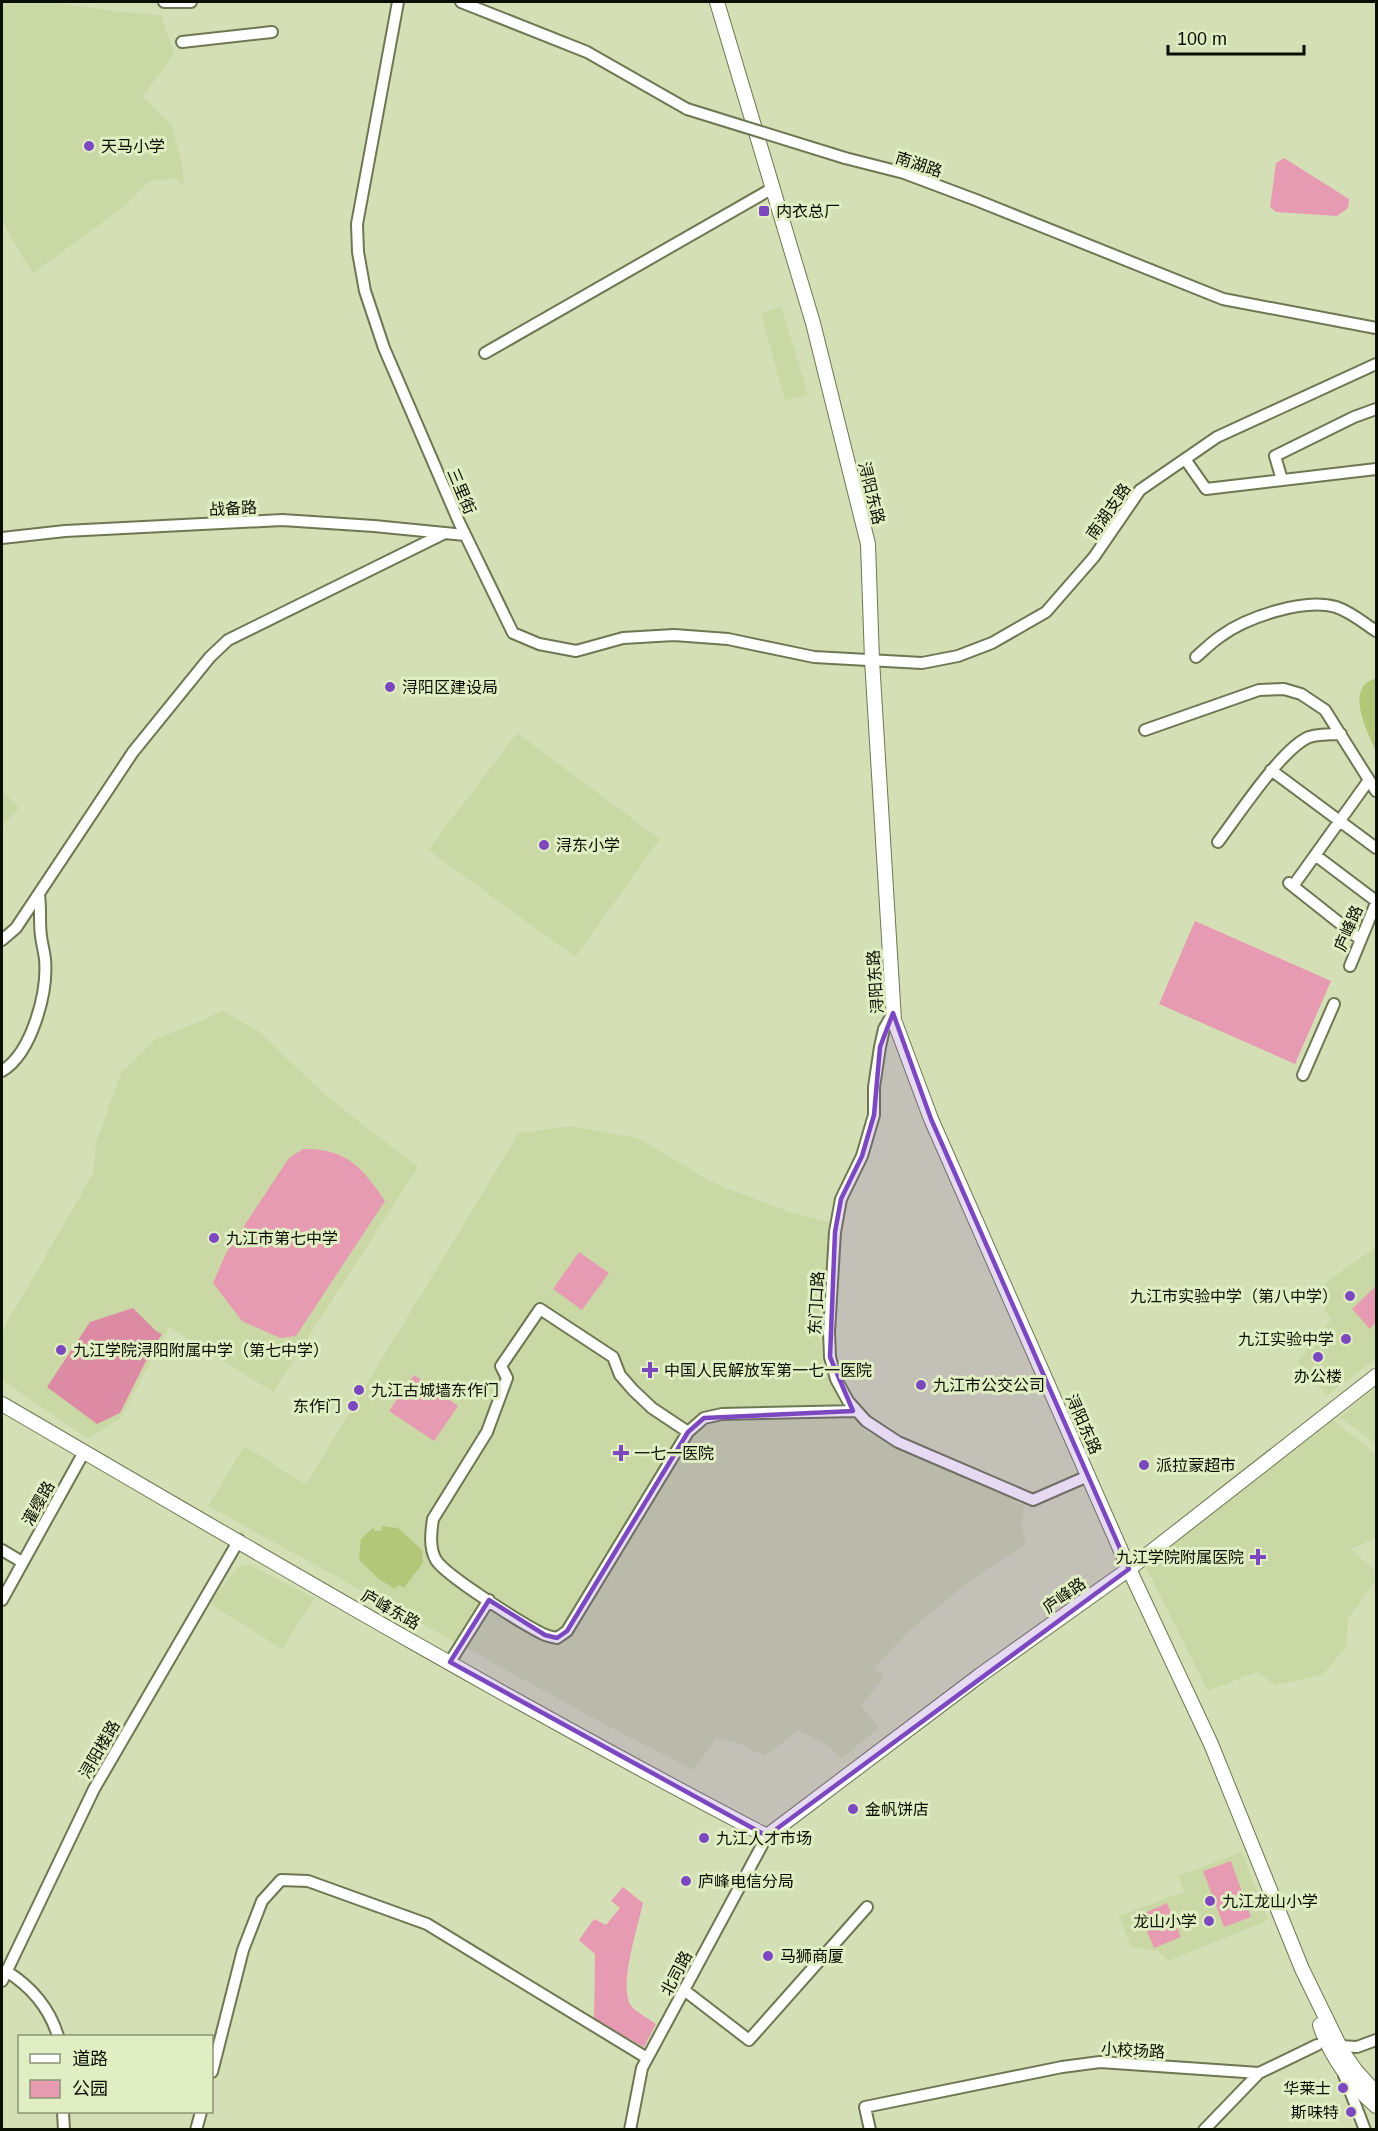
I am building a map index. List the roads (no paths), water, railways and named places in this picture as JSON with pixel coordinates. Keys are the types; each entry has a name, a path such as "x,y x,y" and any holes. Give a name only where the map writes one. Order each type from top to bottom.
{"main road":[{"name":"浔阳东路","path":"717,2 813,323 868,544 872,660 894,1020 931,1119 1129,1569 1210,1744 1302,1968"},
{"name":"庐峰路","path":"767,1836 980,1676 1129,1569 1377,1376"},
{"name":"庐峰东路","path":"2,1404 450,1662 675,1788 767,1836"},
{"path":"1302,1968 1339,2046 1377,2093"},
{"path":"1302,1968 1321,2029 1342,2069 1377,2106"}],"street":[{"path":"164,2 191,2"},
{"name":"三里街","path":"398,2 357,224 358,252 365,291 384,348 465,535 513,633 539,644 576,651 623,638 674,635 728,639 814,657 872,660"},
{"name":"南湖路","path":"461,2 587,52 687,109 845,158 904,173 1222,299 1377,328"},
{"path":"182,42 272,32"},
{"path":"485,353 773,188"},
{"name":"南湖支路","path":"872,660 922,663 958,656 992,643 1047,612 1094,557 1140,490 1217,437 1377,364"},
{"path":"1282,480 1275,456 1354,417 1377,409"},
{"path":"1185,459 1206,489 1377,469"},
{"name":"战备路","path":"2,538 65,531 282,520 465,535"},
{"path":"2,940 16,928 39,895 133,752 210,657 228,640 445,533"},
{"path":"1196,657 1222,635 1254,618 1296,607 1316,605 1335,607 1377,631"},
{"path":"1145,730 1259,690 1271,688 1301,694 1325,710 1377,792"},
{"path":"1218,842 1271,770 1299,743 1308,738 1341,734"},
{"path":"1271,770 1377,848"},
{"path":"1361,940 1291,885 1369,780"},
{"path":"1315,855 1377,902"},
{"path":"2,1071 24,1046 34,1026 42,998 45,960 39,895"},
{"name":"庐峰路","path":"1350,966 1377,902"},
{"path":"1303,1075 1334,1004"},
{"name":"东门口路","path":"893,1012 884,1029 880,1047 874,1087 874,1114 862,1156 841,1199 835,1232 829,1332 830,1357 836,1379 848,1401 866,1421 898,1443 1033,1500 1088,1476"},
{"path":"688,1432 652,1408 639,1396 620,1375 613,1358 540,1309 501,1366 507,1378 487,1432 433,1519 432,1551 436,1561 445,1571 489,1600 545,1635 556,1638 567,1631 688,1432 704,1418 722,1414 857,1411"},
{"name":"灌缨路","path":"2,1600 84,1452"},
{"name":"浔阳楼路","path":"4,1976 94,1789 238,1540"},
{"path":"2,1550 22,1562"},
{"path":"450,1662 489,1600"},
{"name":"北司路","path":"630,2130 642,2068 767,1836"},
{"path":"213,2068 243,1950 262,1901 281,1880 308,1881 427,1924 647,2058"},
{"path":"684,1990 749,2040 867,1908"},
{"path":"4,1976 24,1982 42,2001 50,2014 57,2035"},
{"path":"1339,2046 1357,2047 1377,2040"},
{"path":"1204,2130 1260,2073 1317,2045"},
{"name":"小校场路","path":"870,2130 865,2107 1062,2067 1100,2062 1260,2073"},
{"path":"1342,2069 1365,2130"},
{"path":"1361,2076 1377,2087"},
{"path":"63,2113 64,2130"},
{"path":"196,2130 201,2113"}],"place":[{"name":"天马小学","path":"89,146"},
{"name":"内衣总厂","path":"764,211"},
{"name":"浔阳区建设局","path":"390,687"},
{"name":"浔东小学","path":"544,845"},
{"name":"九江市第七中学","path":"214,1238"},
{"name":"九江市实验中学（第八中学）","path":"1350,1296"},
{"name":"九江实验中学","path":"1346,1339"},
{"name":"九江学院浔阳附属中学（第七中学）","path":"61,1350"},
{"name":"办公楼","path":"1318,1357"},
{"name":"中国人民解放军第一七一医院","path":"650,1370"},
{"name":"九江市公交公司","path":"921,1385"},
{"name":"九江古城墙东作门","path":"359,1390"},
{"name":"东作门","path":"353,1406"},
{"name":"一七一医院","path":"621,1453"},
{"name":"派拉蒙超市","path":"1144,1465"},
{"name":"九江学院附属医院","path":"1258,1557"},
{"name":"金帆饼店","path":"853,1809"},
{"name":"九江人才市场","path":"704,1838"},
{"name":"庐峰电信分局","path":"686,1881"},
{"name":"九江龙山小学","path":"1210,1901"},
{"name":"龙山小学","path":"1209,1921"},
{"name":"马狮商厦","path":"768,1956"},
{"name":"华莱士","path":"1343,2088"},
{"name":"斯味特","path":"1351,2112"}]}
